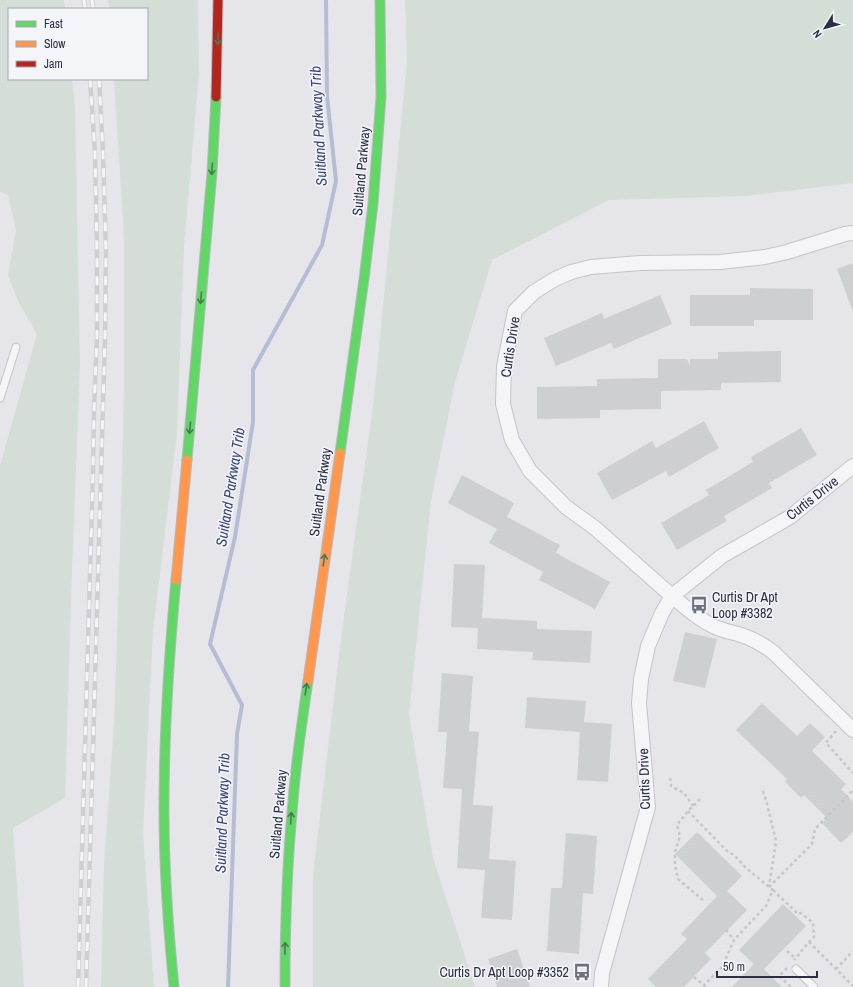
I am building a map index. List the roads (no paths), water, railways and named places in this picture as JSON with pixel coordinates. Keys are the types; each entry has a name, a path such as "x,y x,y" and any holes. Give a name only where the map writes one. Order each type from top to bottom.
{"highway":[{"path":"174,987 164,846 164,751 170,648 211,188 217,94 218,0"},
{"name":"Suitland Parkway","path":"285,987 285,917 292,807 300,736 364,279 376,169 381,97 380,0"}],"street":[{"name":"Curtis Drive","path":"853,233 765,257 720,262 640,263 591,267 571,272 555,279 534,292 515,311 504,366 503,404 510,433 530,471 566,507 595,528 694,614 717,628 744,636 766,647 784,662 853,730"},
{"name":"Curtis Drive","path":"601,987 602,973 648,807 639,703 641,679 648,646 662,613 672,596 722,556 790,517 853,466"}],"lane":[{"path":"0,398 16,347"},
{"path":"796,970 814,987"}],"waterway":[{"name":"Suitland Parkway Trib","path":"228,987 237,734 242,705 210,644 235,537 253,422 253,370 322,245 336,181 327,96 326,0"}],"railway":[{"path":"84,0 85,8"},
{"path":"92,0 93,8"},
{"path":"78,987 97,336 95,153 90,80"},
{"path":"86,987 105,337 106,251 99,80"}],"place":[{"name":"Curtis Dr Apt Loop #3382","path":"699,605"},
{"name":"Curtis Dr Apt Loop #3352","path":"582,972"}]}
